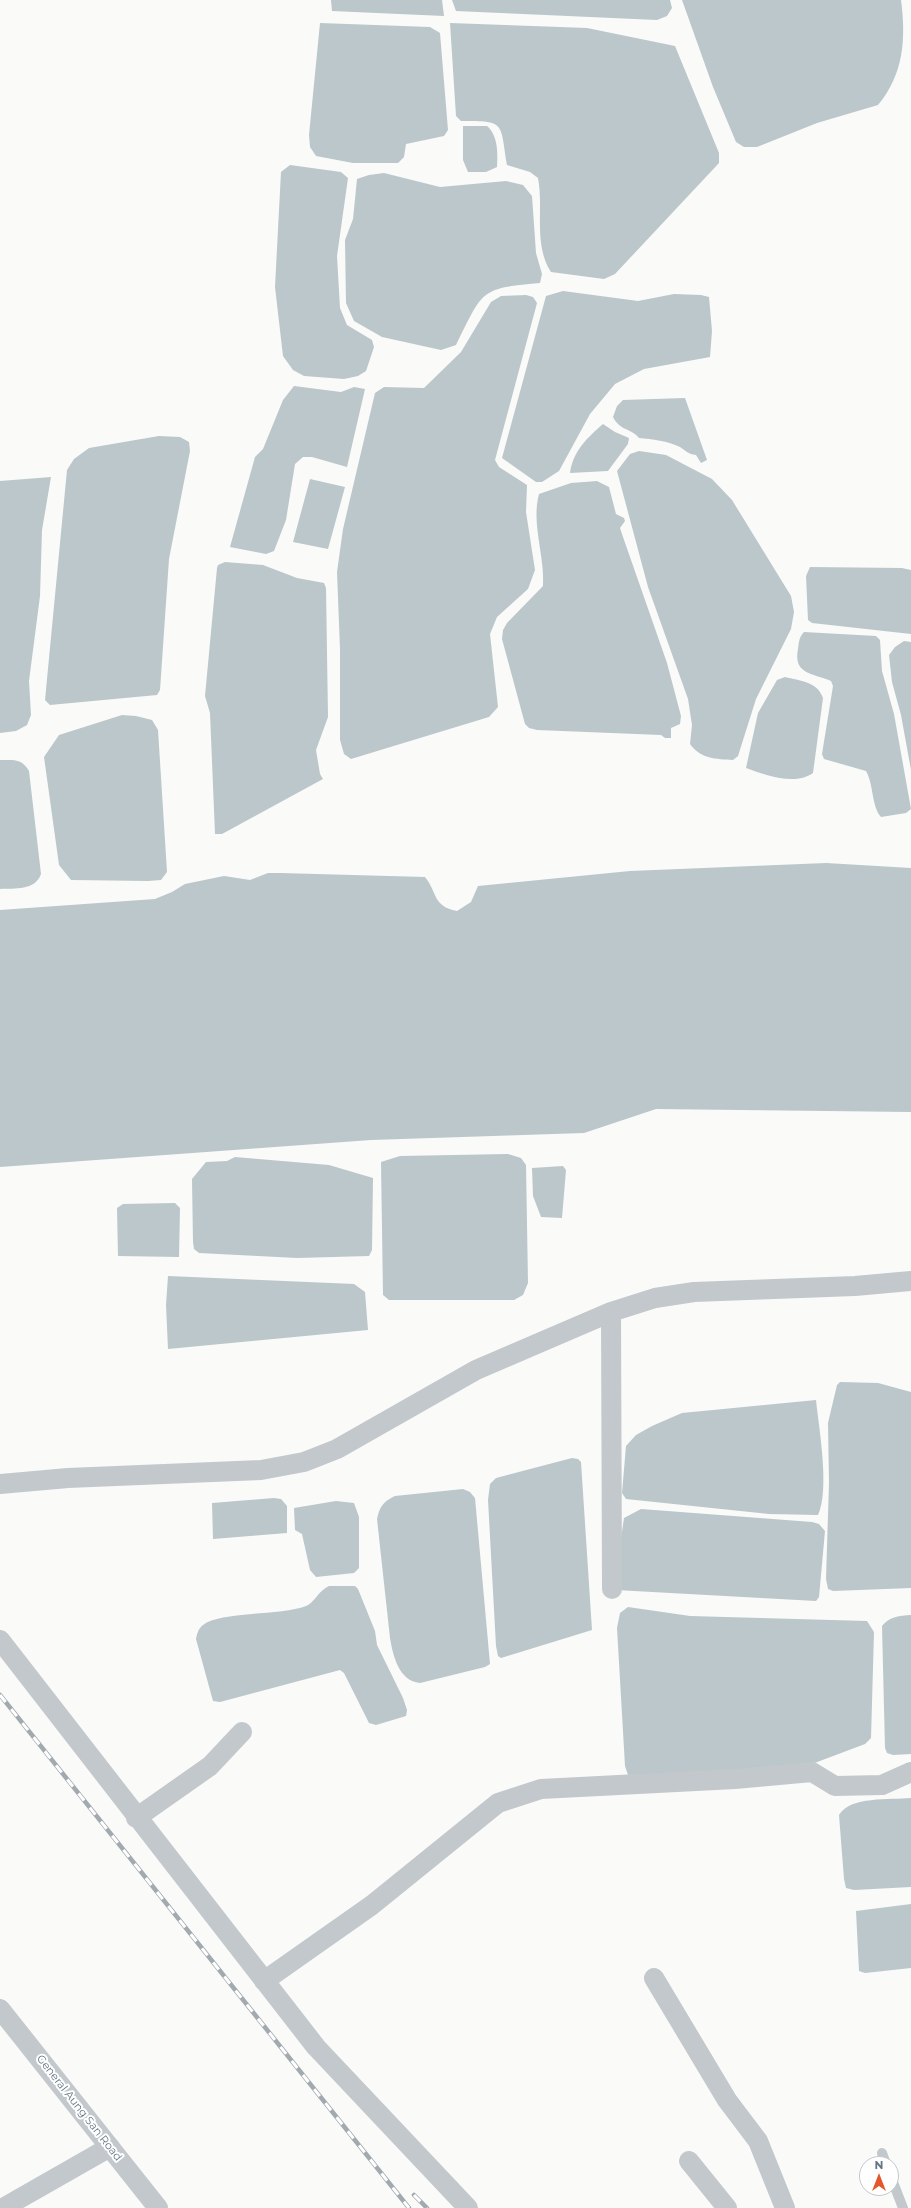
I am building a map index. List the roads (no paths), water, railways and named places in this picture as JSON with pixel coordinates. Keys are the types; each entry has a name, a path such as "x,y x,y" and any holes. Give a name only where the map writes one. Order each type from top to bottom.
{"street":[{"path":"0,1484 68,1478 261,1470 304,1462 337,1449 476,1370 611,1312 655,1298 694,1292 855,1286 911,1281"},
{"path":"611,1312 612,1589"},
{"path":"0,1640 136,1818 316,2047 468,2208"},
{"path":"136,1818 210,1766 242,1732"},
{"path":"264,1981 372,1904 498,1803 541,1788 727,1780 812,1772 834,1786 882,1785 911,1772"},
{"path":"654,1978 726,2100 758,2141 785,2208"},
{"name":"General Aung San Road","path":"0,2009 158,2208"},
{"path":"3,2208 110,2147"},
{"path":"689,2161 727,2208"}],"lane":[{"path":"898,2196 903,2208"}],"railway":[{"path":"0,1695 409,2208"},
{"path":"414,2195 427,2208"}]}
